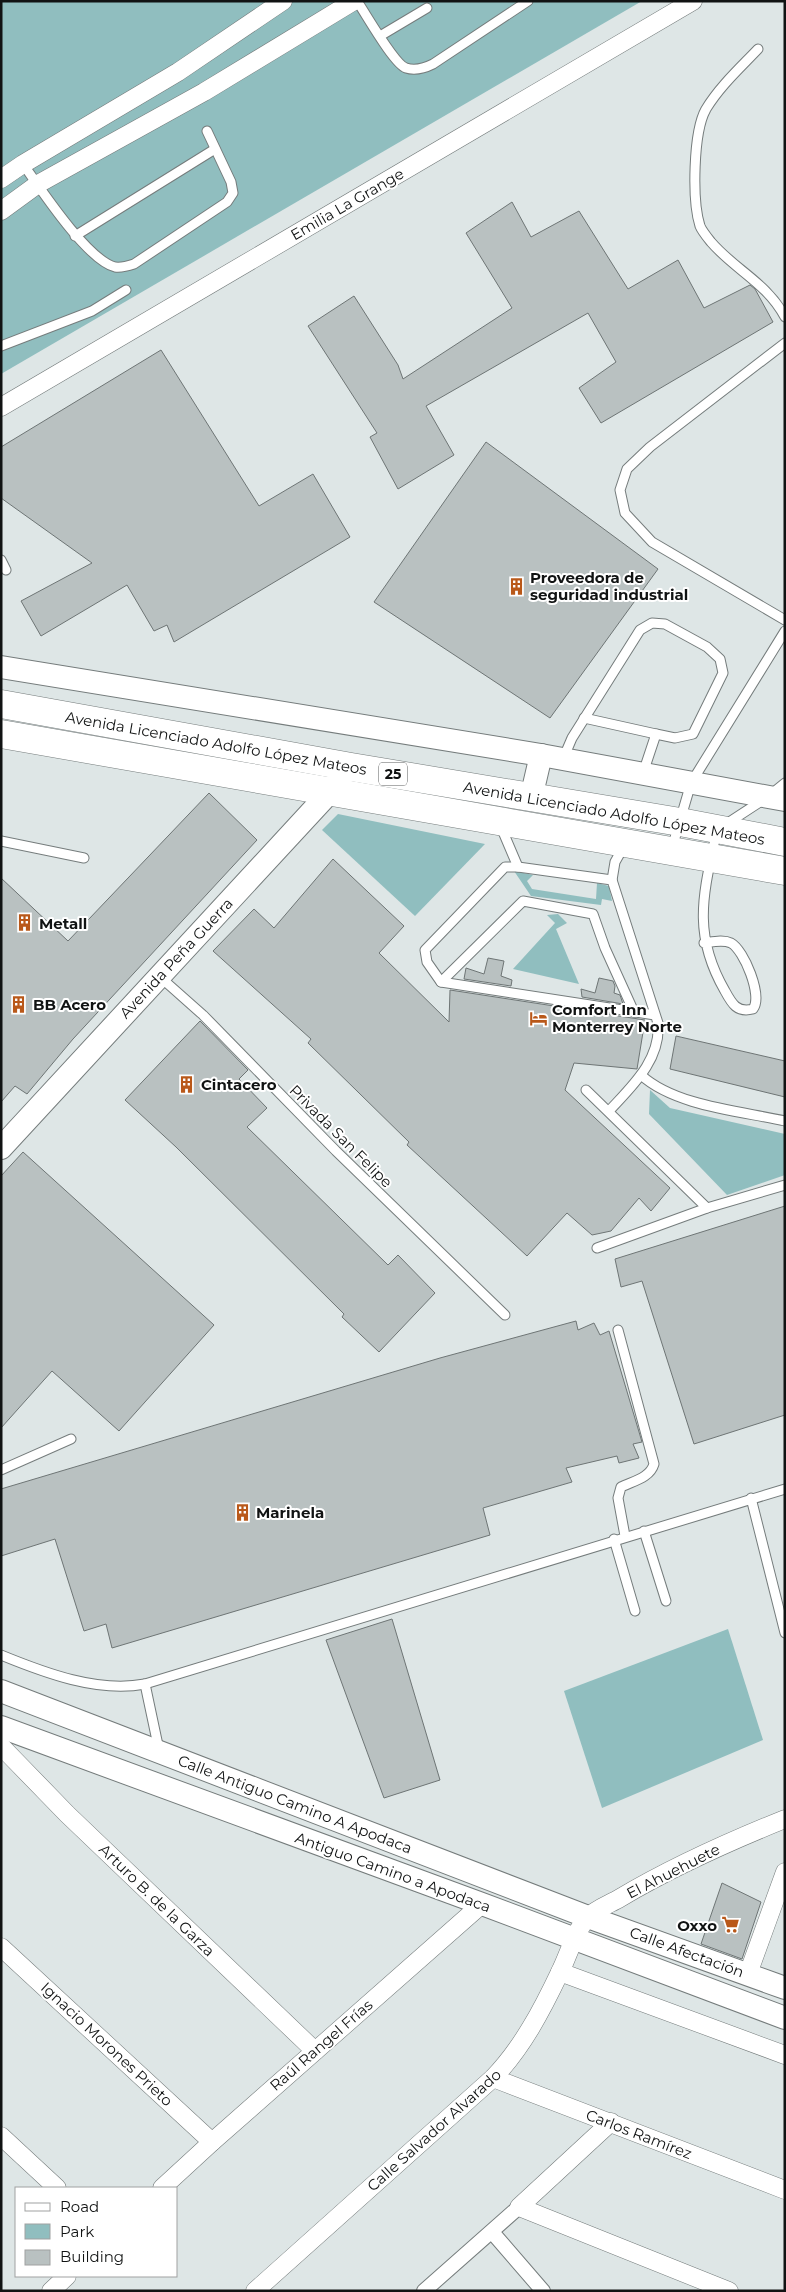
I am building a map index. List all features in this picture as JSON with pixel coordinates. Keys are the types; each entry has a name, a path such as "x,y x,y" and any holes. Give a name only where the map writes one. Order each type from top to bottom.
{"main road":[{"name":"Avenida Licenciado Adolfo López Mateos","path":"1,704 351,768 680,822 785,842"},
{"name":"Avenida Licenciado Adolfo López Mateos","path":"1,734 785,871"}],"street":[{"path":"1,179 178,72 283,1"},
{"path":"1,211 38,184 204,92 356,1"},
{"name":"Emilia La Grange","path":"1,407 693,1"},
{"path":"1,667 541,754 691,783 773,796"},
{"path":"531,798 541,754"},
{"name":"Avenida Peña Guerra","path":"1,1148 351,768"},
{"name":"Calle Antiguo Camino A Apodaca","path":"1,1691 588,1917"},
{"name":"Antiguo Camino a Apodaca","path":"1,1727 785,2018"},
{"name":"Arturo B. de la Garza","path":"1,1746 67,1814 315,2051"},
{"name":"El Ahuehuete","path":"574,1940 588,1917 652,1879 785,1819"},
{"path":"748,1974 785,1872"},
{"name":"Raúl Rangel Frías","path":"163,2187 482,1904"},
{"name":"Calle Afectación","path":"588,1917 785,1988"},
{"name":"Calle Salvador Alvarado","path":"260,2289 493,2078 518,2048 560,1972 574,1940"},
{"name":"Ignacio Morones Prieto","path":"1,1946 212,2142"},
{"path":"560,1972 785,2055"},
{"name":"Carlos Ramírez","path":"493,2078 785,2190"},
{"path":"424,2291 492,2232 611,2122"},
{"path":"1,2136 56,2187"},
{"path":"519,2207 700,2286 729,2291"},
{"path":"492,2232 543,2291"},
{"path":"51,2291 66,2277"}],"lane":[{"path":"356,1 400,64 406,68 427,67 528,1"},
{"path":"380,36 427,8"},
{"path":"758,48 718,91 705,112 699,131 695,165 696,204 700,227 710,240 777,301 785,317"},
{"path":"23,164 75,236 114,266 124,267 134,264 227,202 233,194 231,182 207,131"},
{"path":"75,236 215,149"},
{"path":"1,346 92,312 126,290"},
{"path":"785,343 650,447 627,469 620,490 625,513 652,542 785,620"},
{"path":"1,560 6,570"},
{"path":"563,759 584,718 640,630 652,623 665,624 707,647 720,659 723,673 693,734 674,738 584,718"},
{"path":"671,851 691,783 785,631"},
{"path":"643,774 656,734"},
{"path":"704,943 726,941 736,946 754,982 757,1002 753,1009 740,1010 735,1008 723,988 704,943 702,914 717,830 773,796"},
{"path":"498,820 518,867"},
{"path":"1,841 84,858"},
{"path":"609,1111 642,1075 651,1058 657,1038 658,1023 612,880 615,862 626,843"},
{"path":"612,880 510,866 500,870 481,894 425,950 426,962 441,982 655,1015"},
{"path":"441,982 523,901 593,914 605,948 634,1012"},
{"name":"Privada San Felipe","path":"159,976 203,1015 336,1151 505,1315"},
{"path":"642,1075 651,1084 668,1094 694,1102 785,1120"},
{"path":"586,1090 707,1208"},
{"path":"597,1248 707,1208 785,1185"},
{"path":"618,1330 654,1464 652,1471 646,1476 621,1487 618,1498 626,1536"},
{"path":"1,1470 71,1439"},
{"path":"1,1655 66,1677 98,1685 114,1687 145,1684 614,1539 785,1489"},
{"path":"751,1498 785,1633"},
{"path":"644,1531 666,1601"},
{"path":"614,1539 635,1611"},
{"path":"145,1684 159,1751"}],"green space":[{"path":"1,1 642,1 1,374"},
{"path":"338,814 485,844 415,916 322,830"},
{"path":"514,871 533,875 527,881 532,889 596,899 597,883 609,886 612,901 602,899 601,905 531,896"},
{"path":"558,914 567,923 556,929 579,984 513,969 555,923 547,915"},
{"path":"650,1090 670,1108 785,1134 785,1175 727,1195 649,1114"},
{"path":"728,1629 763,1740 602,1808 564,1691"}],"building":[{"path":"512,202 531,237 579,211 628,289 678,260 704,308 750,285 755,289 773,322 601,423 579,388 616,362 588,313 426,406 454,455 398,489 370,437 377,433 308,326 354,296 398,365 403,379 512,308 466,233"},
{"path":"161,350 259,506 313,474 350,537 174,642 167,625 154,631 127,585 41,636 21,601 92,563 1,498 1,447"},
{"name":"Proveedora de seguridad industrial","path":"486,442 658,569 550,718 374,602"},
{"path":"209,793 257,840 73,1039 27,1094 15,1086 1,1102 1,878 68,941"},
{"path":"333,859 404,926 379,953 449,1022 450,990 645,1020 637,1069 574,1063 565,1090 670,1188 651,1211 639,1198 611,1231 592,1235 567,1213 527,1256 407,1145 409,1142 308,1043 311,1039 213,951 254,909 274,928"},
{"path":"488,958 504,961 501,976 512,980 511,986 464,979 466,968 484,974"},
{"path":"599,978 613,981 615,986 614,993 620,995 623,1004 582,997 581,989 595,993"},
{"path":"200,1021 248,1070 239,1079 267,1108 247,1127 388,1265 398,1255 435,1293 379,1352 342,1317 344,1314 176,1147 125,1100"},
{"path":"676,1036 785,1061 785,1097 670,1069"},
{"path":"23,1152 214,1325 119,1431 52,1371 1,1428 1,1176"},
{"path":"785,1206 785,1415 694,1444 642,1281 621,1287 615,1259"},
{"name":"Marinela","path":"576,1321 578,1330 594,1323 600,1335 609,1331 642,1442 633,1444 639,1458 619,1463 617,1456 566,1468 572,1482 483,1508 490,1535 112,1648 106,1624 84,1631 55,1539 1,1556 1,1489 440,1358"},
{"path":"392,1619 440,1780 384,1798 326,1640"},
{"name":"Oxxo","path":"722,1883 761,1902 742,1959 701,1944"}],"place":[{"name":"Proveedora de seguridad industrial","path":"516,586"},
{"name":"Metall","path":"25,923"},
{"name":"BB Acero","path":"19,1004"},
{"name":"Comfort Inn Monterrey Norte","path":"538,1018"},
{"name":"Cintacero","path":"187,1084"},
{"name":"Marinela","path":"242,1512"},
{"name":"Oxxo","path":"731,1925"}]}
